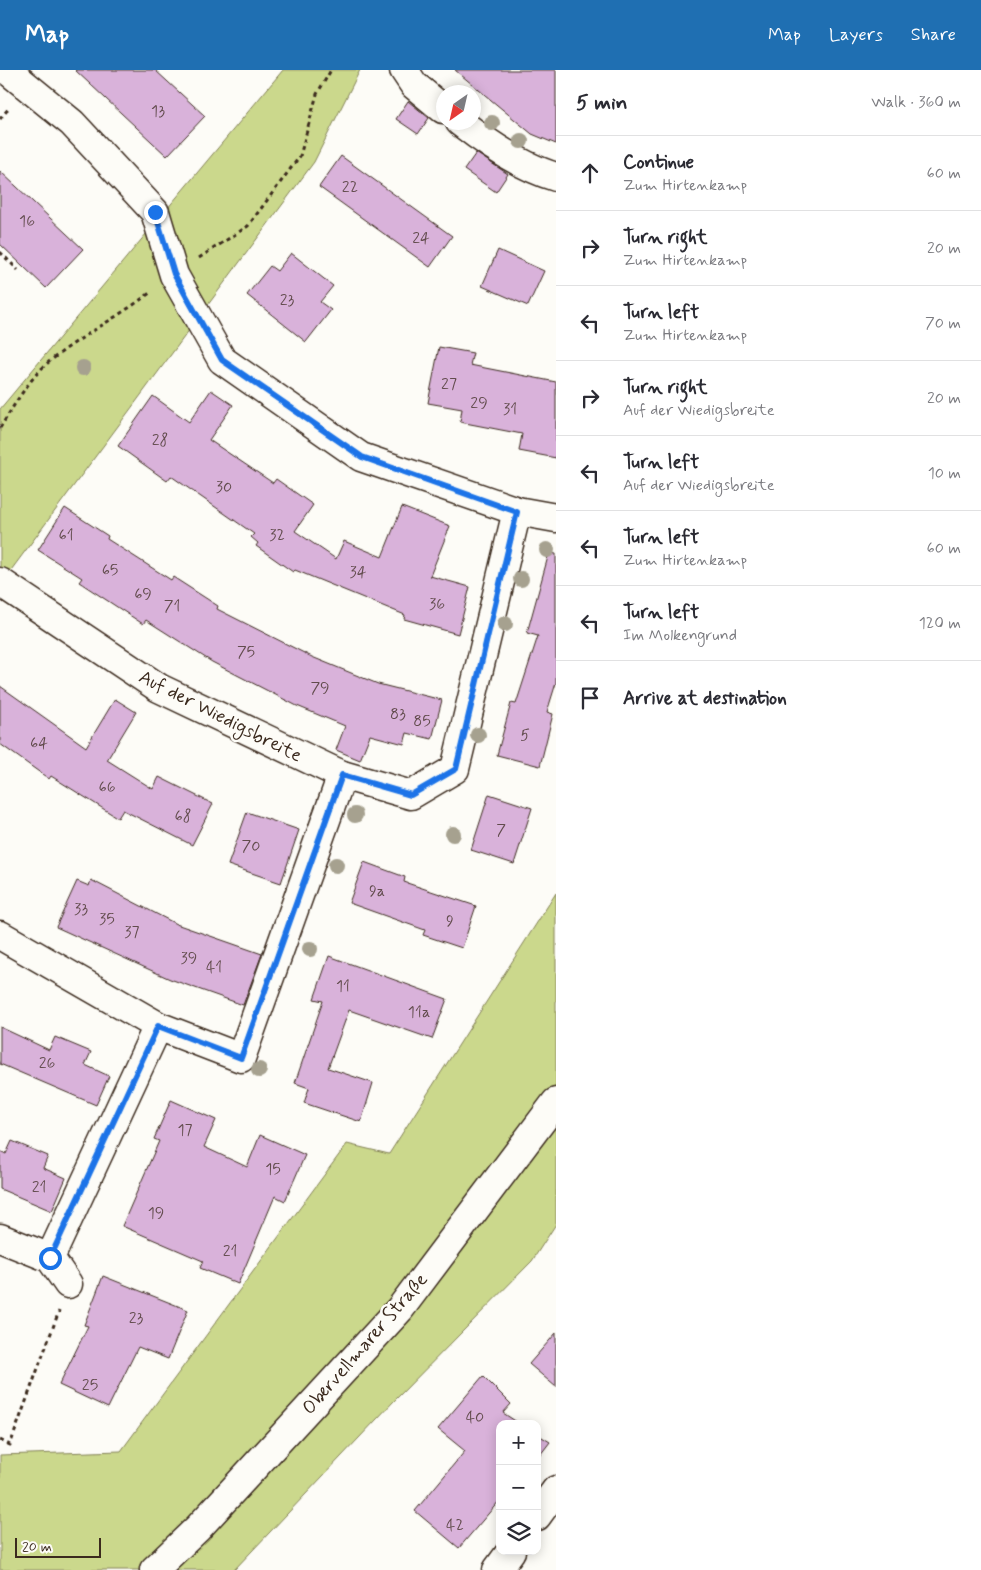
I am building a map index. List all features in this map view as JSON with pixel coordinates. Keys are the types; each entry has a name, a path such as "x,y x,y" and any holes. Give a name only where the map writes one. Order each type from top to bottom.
{"street":[{"path":"7,70 72,123 155,212 174,274 222,360 362,457 517,512 556,518"},
{"path":"404,70 414,85 436,103"},
{"path":"470,130 532,168 556,177"},
{"name":"Auf der Wiedigsbreite","path":"0,582 159,688 342,775 411,795 456,769 517,512"},
{"path":"0,934 158,1026 241,1058 342,775"},
{"path":"50,1258 158,1026"},
{"name":"Obervellmarer Straße","path":"154,1570 198,1528 400,1309 556,1102"},
{"path":"0,1238 50,1258 68,1284"},
{"path":"498,1570 508,1555"}],"path":[{"path":"0,252 18,270"},
{"path":"0,1440 10,1445 68,1284"}],"green space":[{"path":"283,70 360,70 314,162 0,585 0,409"},
{"path":"556,893 556,1224 532,1261 394,1401 234,1570 0,1570 0,1455 121,1451 347,1144 389,1154"}],"building":[{"path":"75,70 155,70 205,116 167,156"},
{"path":"455,70 556,70 556,144 532,134 481,92 481,85 473,85"},
{"path":"408,101 429,118 418,134 396,119"},
{"path":"476,153 508,174 496,192 464,170"},
{"path":"341,156 452,236 430,267 319,187"},
{"path":"0,171 83,249 46,288 0,244"},
{"path":"498,250 544,271 528,306 482,286"},
{"path":"291,253 333,286 320,302 331,310 306,342 247,295 270,266 277,271"},
{"path":"439,347 473,353 470,365 556,382 556,458 519,451 522,434 460,422 462,409 428,403"},
{"path":"211,390 233,405 209,440 273,483 276,479 313,505 295,531 336,559 344,541 382,557 402,507 450,526 430,576 470,587 458,634 404,619 405,615 295,570 293,572 256,546 258,543 251,537 254,534 171,476 167,481 118,446 153,396 189,422"},
{"path":"65,508 108,536 107,539 171,580 173,577 218,606 217,609 312,657 378,684 442,700 432,739 407,733 404,744 370,735 360,760 336,750 345,726 297,706 212,662 146,620 143,624 79,582 82,578 38,550"},
{"path":"549,553 556,554 556,683 547,712 553,714 540,766 497,755 511,703 516,704 538,636 527,633"},
{"path":"0,686 86,747 115,699 136,712 107,760 153,789 159,777 213,804 192,845 123,810 118,818 51,776 49,779 0,744"},
{"path":"489,794 532,808 514,864 471,850"},
{"path":"247,812 299,830 281,883 228,865"},
{"path":"364,862 405,877 404,882 476,906 462,948 423,935 425,930 349,903"},
{"path":"91,880 176,924 262,954 243,1005 170,979 56,927 77,881 89,886"},
{"path":"329,956 447,999 432,1039 349,1010 328,1068 373,1083 361,1122 304,1103 309,1088 295,1083 323,1001 314,999"},
{"path":"0,1027 49,1050 55,1037 91,1052 85,1065 109,1076 96,1105 0,1064"},
{"path":"171,1100 216,1120 204,1147 247,1167 260,1135 305,1155 285,1201 275,1196 238,1284 200,1268 203,1261 122,1226 159,1141 154,1139"},
{"path":"12,1141 48,1156 43,1168 66,1178 52,1211 0,1189 0,1151 6,1154"},
{"path":"103,1276 188,1310 168,1359 138,1347 108,1408 59,1385 88,1326 84,1325"},
{"path":"556,1333 556,1387 529,1364"},
{"path":"483,1376 511,1404 503,1413 514,1420 496,1420 496,1505 459,1548 415,1511 465,1451 438,1429"},
{"path":"541,1436 550,1442 541,1454"}],"route":[{"path":"50,1258 158,1026 241,1058 342,775 411,795 456,769 517,512 362,457 222,360 174,274 155,212"}]}
